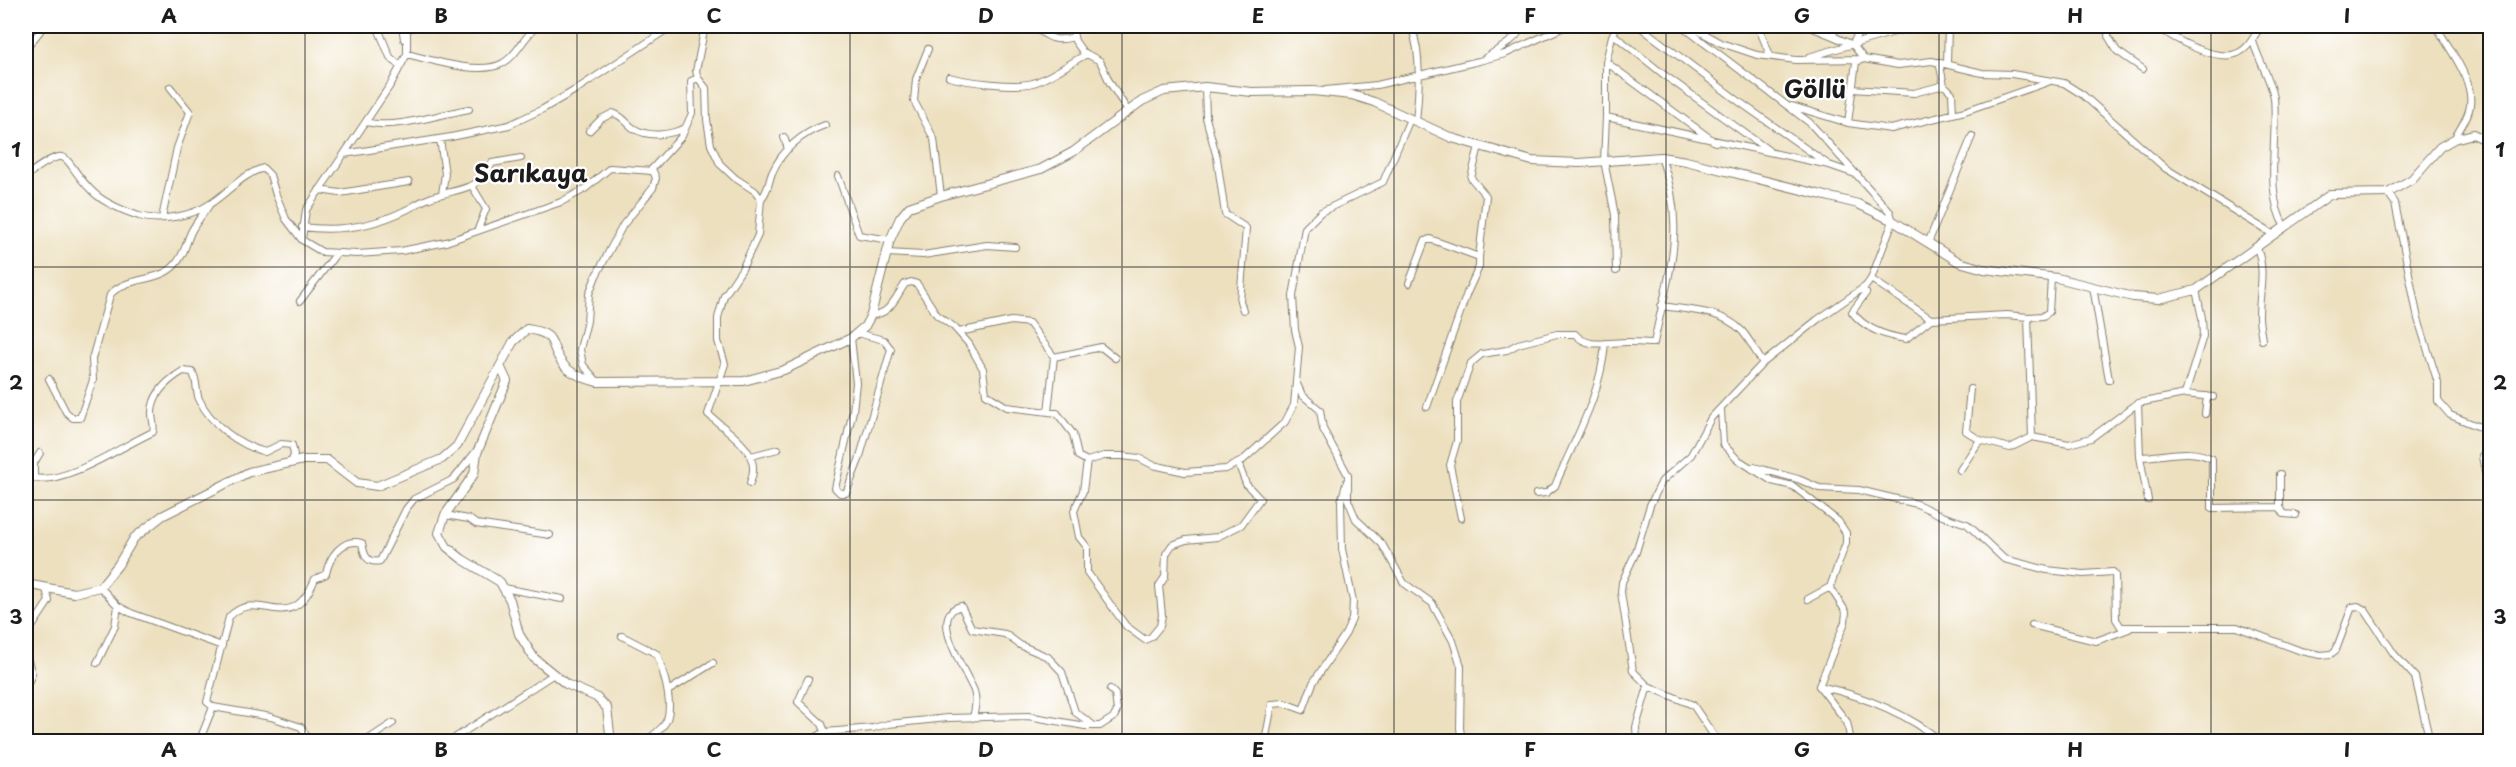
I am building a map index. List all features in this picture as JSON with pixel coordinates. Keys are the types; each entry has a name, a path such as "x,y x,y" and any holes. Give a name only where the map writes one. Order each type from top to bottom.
{"street":[{"path":"26,49 44,26"},
{"path":"377,26 390,57 400,66"},
{"path":"402,26 406,54"},
{"path":"302,240 306,210 367,122 400,66 406,54 407,31 412,26"},
{"path":"406,54 466,67 492,67 504,63 537,26"},
{"path":"344,154 440,139 508,125 543,109 672,26"},
{"path":"705,26 696,71 698,78 706,88 707,120 711,145 720,164 735,178 755,190 761,199"},
{"path":"1032,26 1059,41 1074,37"},
{"path":"1072,26 1074,37 1083,52 1100,61 1110,83 1128,111"},
{"path":"871,315 879,315 890,308 904,284 911,282 917,284 937,315 959,332 981,364 986,394 1007,407 1058,413 1073,434 1078,456 1087,461 1104,456 1122,456 1139,458 1153,465 1185,472 1226,469 1238,463 1285,422 1294,405 1299,347 1295,330 1293,296 1305,228 1321,212 1383,182 1413,120 1419,97 1418,56 1411,26"},
{"path":"1479,61 1511,40 1521,26"},
{"path":"26,584 74,593 100,587 118,566 134,538 162,516 249,472 303,460 327,460 357,483 377,486 442,459 457,446 513,342 527,329 543,332 553,341 563,364 582,378 597,382 744,381 784,370 854,336 871,315 890,240 900,218 909,207 1041,169 1073,152 1142,100 1164,91 1205,87 1252,92 1313,91 1377,85 1505,54 1566,26"},
{"path":"1616,271 1615,215 1604,161 1606,62 1612,34 1617,26"},
{"path":"1639,26 1741,103 1829,165"},
{"path":"1682,26 1810,123 1890,212 1893,221 1871,279 1862,290 1817,320 1763,363 1711,418 1691,455 1662,481 1650,505 1636,552 1622,582 1621,592 1633,671 1648,686 1693,705 1718,741"},
{"path":"1689,26 1721,43 1757,55 1796,60 1864,59 1898,65 1939,62 1982,73 2012,74 2064,83 2083,95 2165,168 2274,235"},
{"path":"1758,26 1770,56"},
{"path":"1808,26 1853,45 1864,59"},
{"path":"1835,26 1833,33 1835,37"},
{"path":"1853,45 1861,26"},
{"path":"1796,60 1853,45 1909,26"},
{"path":"1947,63 1948,26"},
{"path":"2109,26 2108,36 2117,51 2143,69"},
{"path":"2157,26 2169,36 2213,55 2238,53 2253,41 2262,26"},
{"path":"2436,26 2463,71 2471,95 2466,119 2454,139"},
{"path":"1612,34 1771,152"},
{"path":"2253,41 2273,95 2275,199 2285,227"},
{"path":"928,49 916,79 914,101 934,139 941,196"},
{"path":"950,77 978,82 1033,83 1087,54"},
{"path":"1848,123 1856,62 1864,59"},
{"path":"1606,62 1715,142"},
{"path":"1939,62 1944,85 1952,93 1953,114"},
{"path":"650,171 676,144 685,128 692,113 691,81 698,78"},
{"path":"1786,104 1848,123 1877,129 1891,129 1994,102 2050,81"},
{"path":"1852,89 1914,93 1944,85"},
{"path":"162,218 177,148 190,112 171,87"},
{"path":"1205,87 1206,118 1217,158 1225,214 1246,228 1240,301 1243,310"},
{"path":"1313,91 1352,95 1374,102 1452,138 1532,161 1579,163 1661,157 1841,199 1858,204 1893,221 1959,262 1984,269 2051,278 2133,297 2158,299 2196,290 2331,194 2388,193 2412,179 2440,147 2454,139 2473,134 2490,142"},
{"path":"367,122 373,124 406,122 470,109"},
{"path":"589,131 601,119 614,114 624,118 634,129 652,134 675,133 685,128"},
{"path":"1606,117 1829,165 1859,176"},
{"path":"750,483 754,464 751,456 739,440 708,414 725,364 718,341 718,318 724,296 742,269 758,235 761,199 769,190 771,175 777,164 788,149 813,129 825,125"},
{"path":"783,136 788,149"},
{"path":"1928,243 1972,136"},
{"path":"440,139 444,174 442,194"},
{"path":"1427,407 1467,293 1479,267 1486,196 1471,178 1479,146"},
{"path":"26,176 50,158 62,157 71,162 91,191 117,207 141,217 162,218 189,213 210,204"},
{"path":"1461,518 1449,465 1457,441 1457,402 1471,363 1482,354 1507,350 1518,344 1557,334 1575,334 1578,338 1592,344 1654,343 1675,244 1671,183 1661,157"},
{"path":"302,227 333,230 359,227 385,220 424,200 472,186 486,176 492,163 521,158"},
{"path":"49,379 66,412 73,418 80,418 93,380 92,359 110,295 117,287 153,277 173,267 182,256 192,230 210,204 234,183 254,171 263,168 270,175 286,219 302,240 322,252 336,254 401,251 446,242 561,202 585,189 610,168 653,171 656,178 653,188 623,225 596,276 590,294 587,321 580,349 583,365 597,382"},
{"path":"838,176 859,235 890,240"},
{"path":"319,190 340,193 409,182"},
{"path":"472,186 486,209 478,229"},
{"path":"2388,193 2395,202 2418,319 2438,383 2438,401 2450,415 2490,431"},
{"path":"1409,283 1425,241 1430,239 1479,257"},
{"path":"887,253 922,255 987,245 1015,247"},
{"path":"2257,248 2262,260 2263,274 2259,316 2262,340"},
{"path":"300,301 336,254"},
{"path":"1862,290 1866,293 1852,312 1858,321 1886,336 1906,339 1931,319 2007,315 2043,316 2049,312 2051,278"},
{"path":"1871,279 1931,319"},
{"path":"2093,287 2109,380"},
{"path":"2185,394 2203,336 2196,290"},
{"path":"1661,306 1709,314 1727,320 1742,331 1763,363"},
{"path":"2028,317 2032,437"},
{"path":"959,332 1011,321 1029,323 1054,357 1048,412"},
{"path":"854,336 884,340 891,349 859,460 846,493 840,493 835,488 853,411 856,383 854,336"},
{"path":"1536,494 1546,493 1555,486 1591,408 1603,368 1605,343"},
{"path":"1054,357 1101,347 1115,358"},
{"path":"500,366 507,381 480,447 474,474 445,515 439,533 447,547 500,582 510,600 519,634 534,658 566,684 596,697 607,708 611,741"},
{"path":"40,453 34,462 34,478 45,481 60,477 153,432 152,414 156,397 162,386 183,371 192,372 196,378 199,399 224,431 247,447 265,452 281,444 292,445 294,454 291,463"},
{"path":"1296,383 1302,395 1320,410 1323,429 1348,475 1348,500 1356,519 1382,544 1404,583 1432,603 1453,641 1461,666 1460,728 1462,741"},
{"path":"1970,389 1966,431 1980,440 2010,448 2032,437 2069,444 2091,438 2138,403 2185,394 2210,396 2205,414"},
{"path":"2138,403 2140,457 2148,500"},
{"path":"1721,410 1723,444 1737,459 1772,481 1793,486 1838,520 1846,533 1846,543 1830,588 1808,599"},
{"path":"1960,470 1980,440"},
{"path":"310,741 301,727 271,717 213,707 207,702 229,617 239,609 262,607 291,610 297,607 303,602 315,579 326,574 333,554 342,546 362,543 363,553 369,560 374,563 380,561 406,509 414,499 454,479 480,447"},
{"path":"751,456 778,449"},
{"path":"2140,457 2189,453 2205,455 2212,459 2212,508 2280,507"},
{"path":"2485,472 2482,456 2490,453"},
{"path":"1087,461 1083,491 1074,511 1079,537 1087,547 1087,572 1126,626 1145,640 1151,637 1160,626 1162,615 1160,586 1165,577 1166,554 1172,544 1186,540 1217,537 1241,525 1260,499 1246,484 1238,463"},
{"path":"1752,469 1754,467 1798,479 1819,488 1859,490 1917,504 1942,516 1967,524 2004,559 2047,570 2083,574 2113,572 2115,574 2118,626 2237,627 2301,651 2321,655 2331,654 2336,650 2352,607 2358,606 2365,610 2394,654 2415,676 2430,741"},
{"path":"2280,474 2280,507 2284,514 2296,515"},
{"path":"1265,741 1272,704 1284,703 1303,710 1313,683 1346,633 1352,619 1353,601 1342,549 1341,501 1348,475"},
{"path":"445,515 469,519 476,524 550,535"},
{"path":"100,587 118,606 131,613 222,646"},
{"path":"503,588 562,599"},
{"path":"1819,686 1845,622 1846,612 1830,588"},
{"path":"26,636 49,601 46,589"},
{"path":"97,663 116,626 118,606"},
{"path":"973,718 976,707 975,693 947,633 950,612 955,607 961,606 972,629 1005,634 1020,645 1048,657 1062,672 1075,712 1095,726"},
{"path":"2032,625 2096,641 2133,627"},
{"path":"622,636 657,654 668,691 665,725 645,741"},
{"path":"26,654 32,674 26,687"},
{"path":"668,691 713,663"},
{"path":"456,737 554,674"},
{"path":"808,679 798,702 822,724 825,732"},
{"path":"1636,741 1636,727 1648,686"},
{"path":"1819,686 1847,722 1851,741"},
{"path":"1819,686 1848,692 1883,705 1942,741"},
{"path":"808,741 825,732 938,719 1028,716 1095,726 1108,722 1117,711 1115,694 1110,689"},
{"path":"199,741 213,707"},
{"path":"364,741 393,723"},
{"path":"2484,741 2490,738"}],"district":[{"name":"Göllü","path":"1815,88"},
{"name":"Sarıkaya","path":"531,172"}]}
